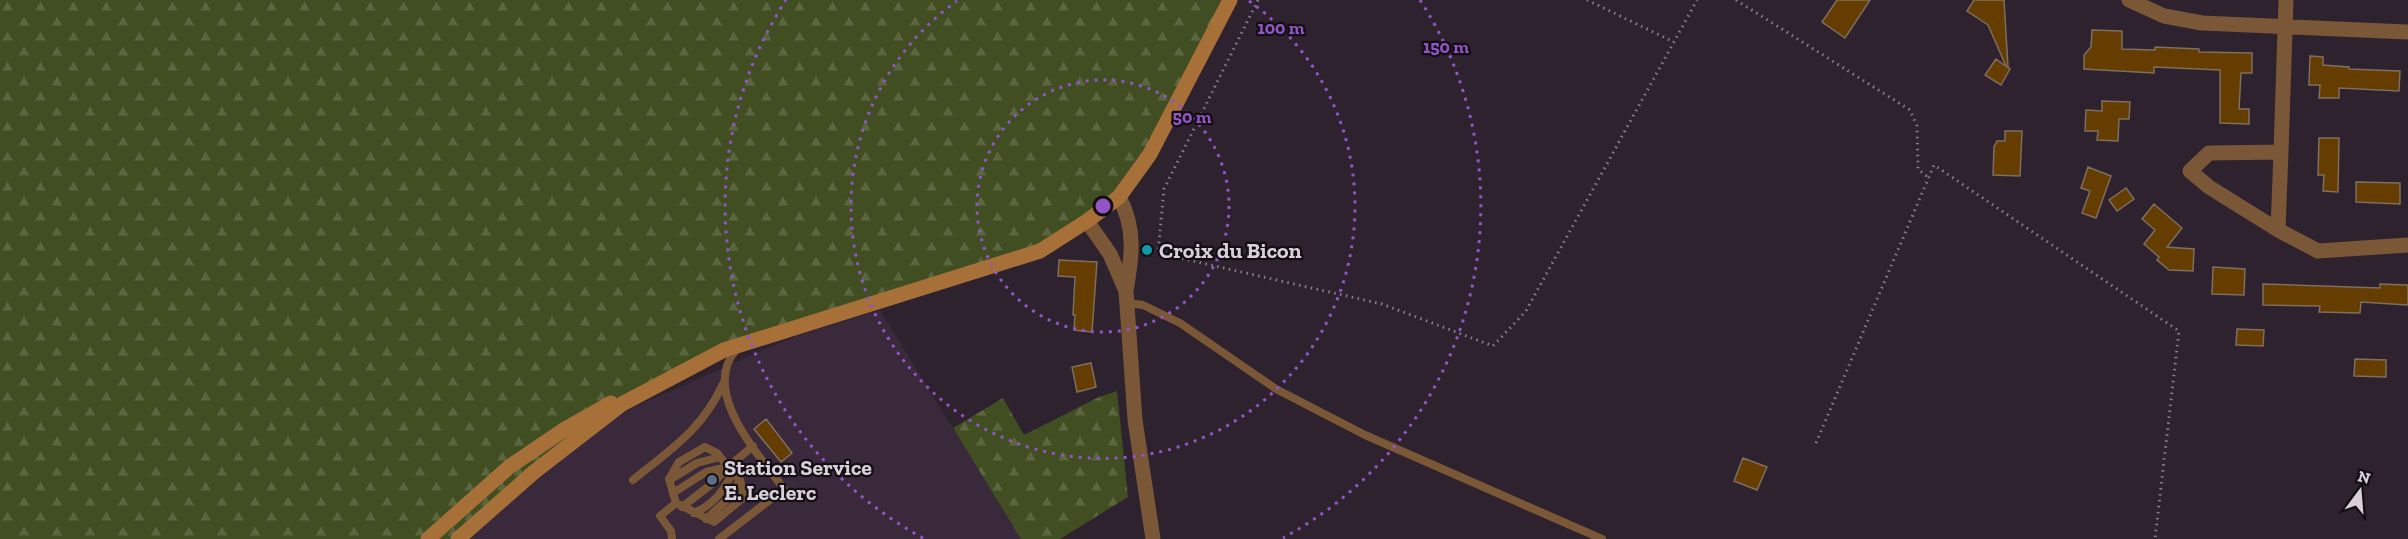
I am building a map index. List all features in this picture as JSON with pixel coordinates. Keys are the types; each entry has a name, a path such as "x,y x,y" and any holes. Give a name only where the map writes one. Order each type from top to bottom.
{"main road":[{"path":"428,539 509,467 549,440 660,375 740,345 1040,251 1087,221 1119,197 1150,154 1230,0"},
{"path":"458,539 534,472 622,404 717,354"}],"street":[{"path":"2129,0 2164,16 2202,23 2408,32"},
{"path":"2278,230 2286,0"},
{"path":"2281,152 2209,153 2190,171 2209,187 2278,230 2318,251 2408,245"},
{"path":"1119,197 1126,210 1133,250 1127,297 1135,420 1153,539"},
{"path":"1087,221 1110,254 1127,297"}],"lane":[{"path":"1127,297 1180,323 1276,389 1365,435 1602,539"},
{"path":"633,480 681,441 706,416 723,384 729,358 740,345"},
{"path":"718,539 784,489 734,418 723,384"},
{"path":"436,539 549,440"},
{"path":"672,539 671,531 660,516 713,483 730,470 753,446"},
{"path":"705,447 720,457 740,480 744,496 714,522 679,505 669,479 679,462 705,447"},
{"path":"669,479 696,464 720,457"},
{"path":"673,493 706,472 730,470"},
{"path":"693,513 710,506 723,492 730,470"},
{"path":"706,519 727,500 740,480"}],"path":[{"path":"1258,0 1164,189 1158,253 1382,303 1493,346 1526,311 1697,0"},
{"path":"1587,0 1674,42"},
{"path":"1736,0 1910,110 1917,126 1918,169 1929,178"},
{"path":"1816,442 1934,165 2179,331 2155,539"}],"shaded area":[{"path":"880,310 1021,539 464,539 559,454 632,408 793,337"}],"green space":[{"path":"0,0 1230,0 1130,182 1040,251 724,350 622,404 458,539 0,539"},
{"path":"1117,391 1128,497 1060,539 1021,539 953,428 1003,398 1024,435 1099,397"}],"building":[{"path":"1837,0 1870,0 1845,38 1822,22"},
{"path":"1974,0 2004,0 2008,67 2010,69 2001,85 1985,75 1996,59 2006,66 1988,25 1967,11"},
{"path":"2092,30 2122,31 2122,49 2155,50 2155,47 2199,49 2199,52 2252,53 2252,73 2241,73 2239,109 2249,109 2249,124 2220,123 2220,70 2154,67 2154,73 2084,69 2084,55 2091,47"},
{"path":"2310,56 2323,57 2323,65 2349,67 2349,69 2400,71 2399,91 2339,88 2339,98 2319,98 2320,85 2309,85"},
{"path":"2102,101 2130,102 2129,119 2119,119 2118,141 2097,140 2098,131 2085,131 2086,110 2102,111"},
{"path":"2005,131 2022,131 2020,176 1993,175 1994,147 1997,141 2005,141"},
{"path":"2319,138 2339,138 2338,192 2323,191 2324,175 2318,175"},
{"path":"2088,167 2111,176 2096,218 2082,213 2090,191 2081,188"},
{"path":"2356,182 2400,183 2400,204 2356,202"},
{"path":"2126,188 2134,199 2117,211 2109,200"},
{"path":"2154,204 2182,228 2167,247 2194,249 2193,271 2169,270 2157,260 2159,257 2144,244 2155,230 2142,219"},
{"path":"1059,260 1097,262 1092,332 1074,330 1075,277 1058,276"},
{"path":"2213,267 2245,269 2244,295 2212,294"},
{"path":"2263,284 2380,288 2380,284 2408,285 2408,305 2361,302 2360,313 2319,312 2320,306 2263,305"},
{"path":"2237,329 2264,330 2263,346 2236,345"},
{"path":"2355,359 2386,360 2386,377 2354,376"},
{"path":"1091,363 1096,387 1077,392 1072,367"},
{"path":"766,419 792,453 781,462 754,429"},
{"path":"1743,458 1767,467 1757,490 1734,481"}],"place":[{"name":"Croix du Bicon","path":"1147,250"},
{"name":"Station Service E. Leclerc","path":"712,480"}]}
